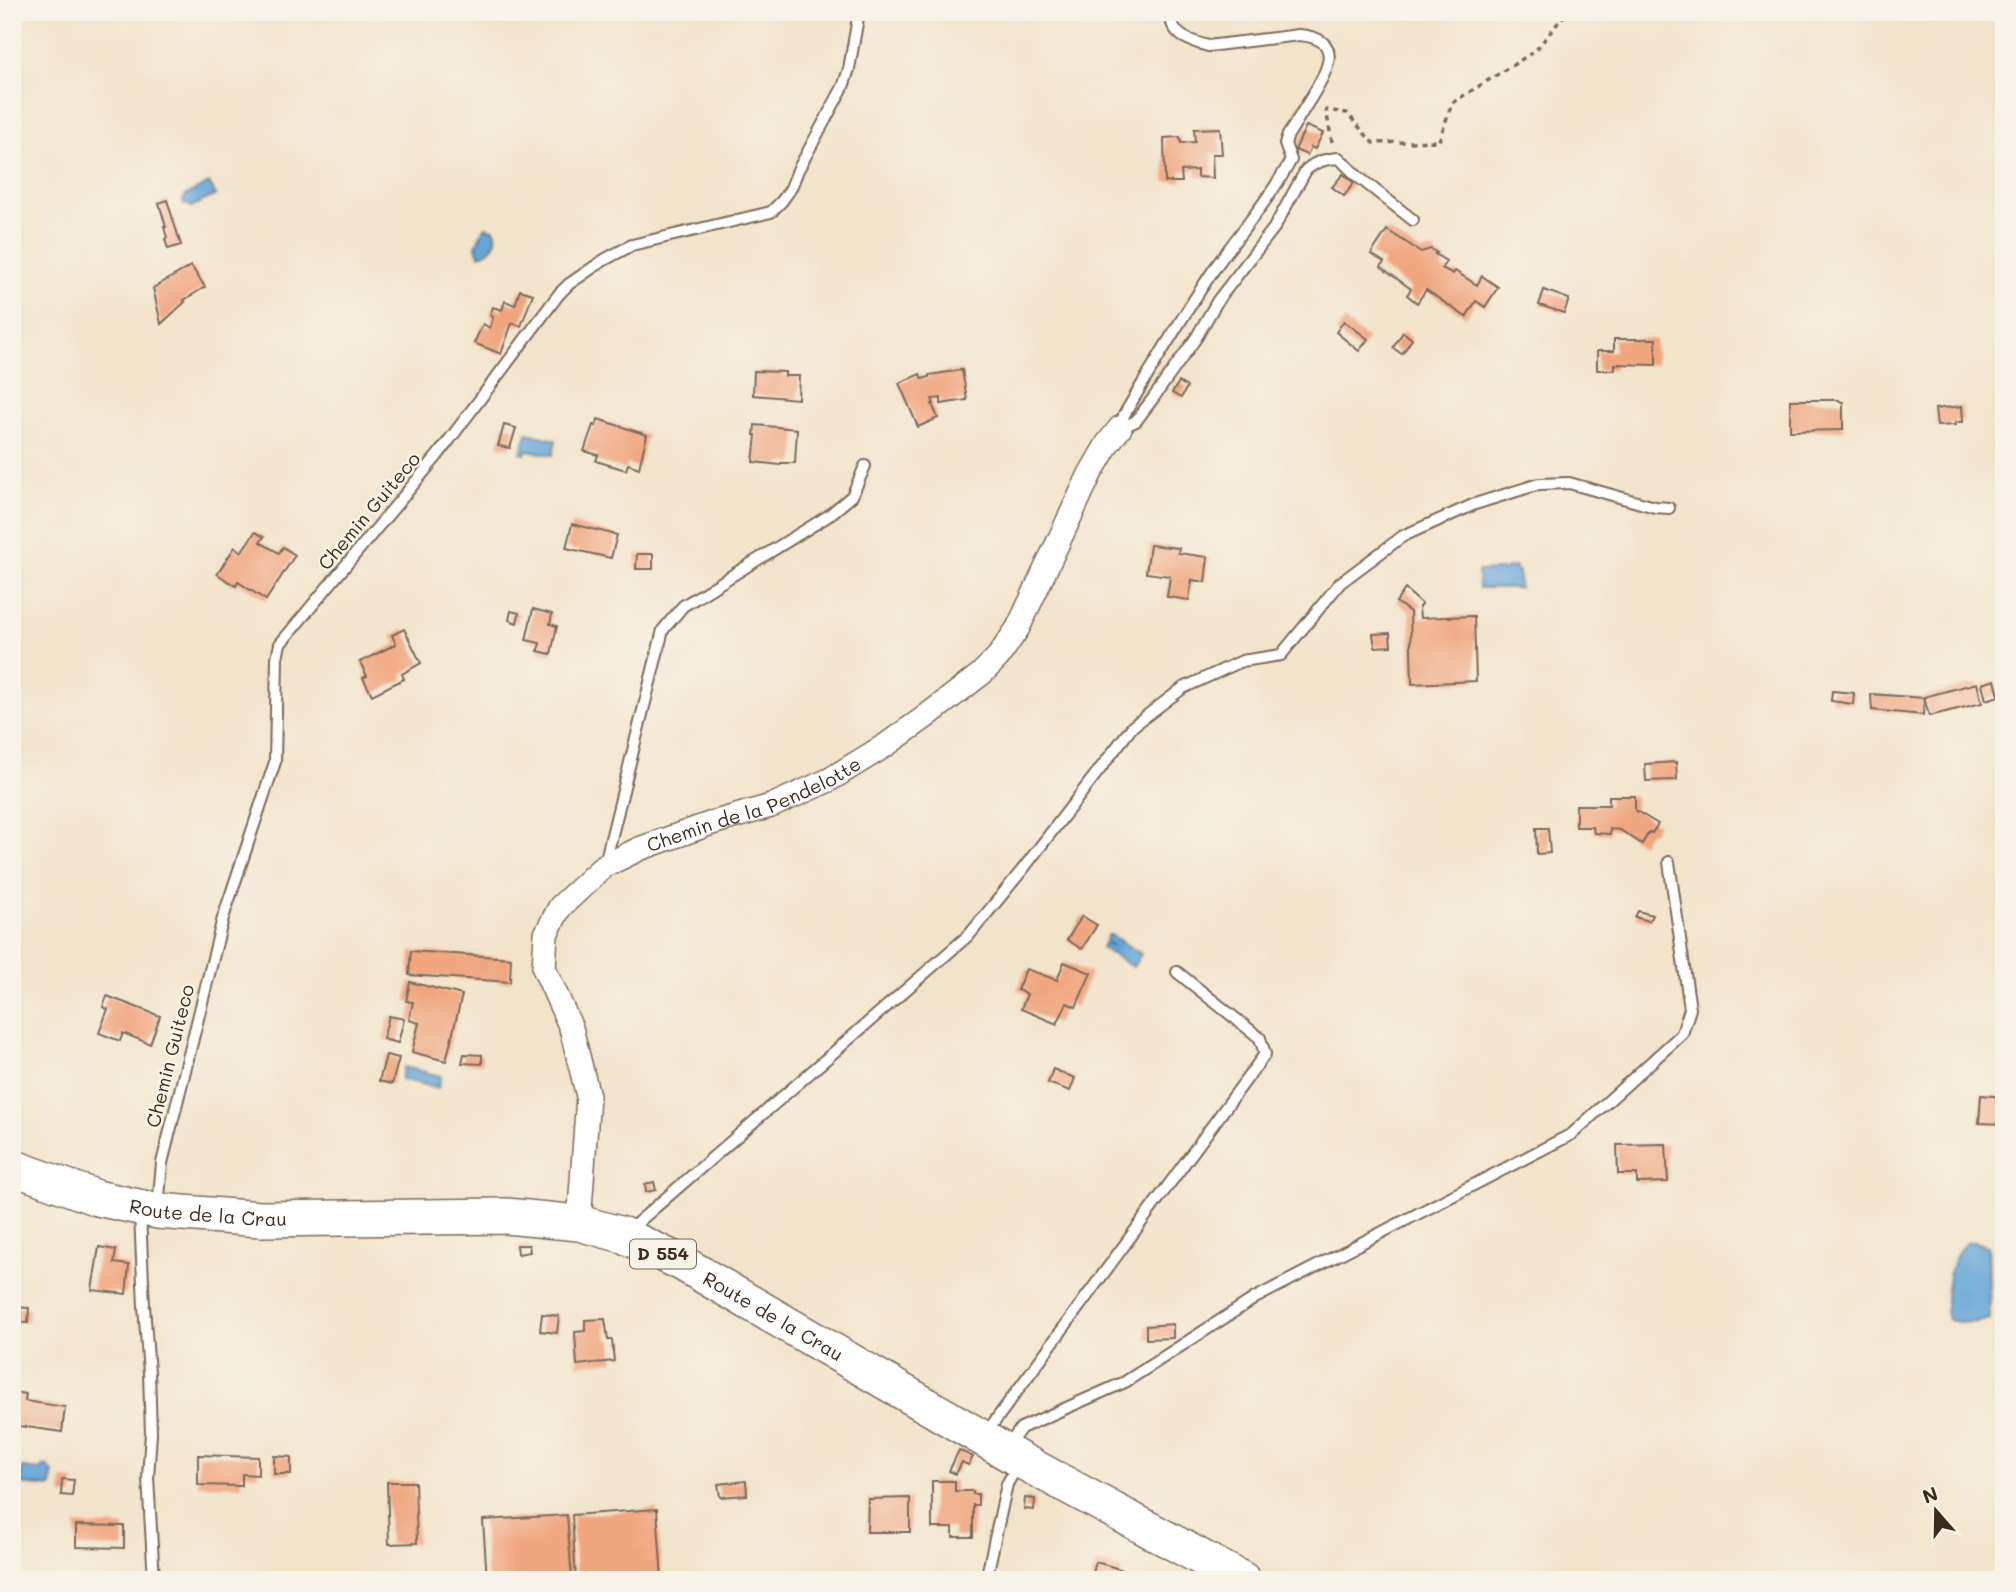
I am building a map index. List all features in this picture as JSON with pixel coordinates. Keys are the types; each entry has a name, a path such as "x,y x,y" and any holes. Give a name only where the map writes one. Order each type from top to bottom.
{"main road":[{"name":"Route de la Crau","path":"12,1168 97,1198 149,1209 261,1219 506,1216 579,1223 623,1235 681,1263 1002,1450 1243,1580"}],"street":[{"name":"Chemin de la Pendelotte","path":"579,1223 588,1096 571,1028 544,968 546,934 559,907 604,866 639,849 712,823 771,806 829,780 886,745 981,674 998,657 1018,628 1090,474 1120,428"}],"lane":[{"name":"Chemin Guiteco","path":"154,1580 148,1478 151,1433 143,1295 149,1209 223,918 275,762 276,659 280,644 438,455 531,328 569,284 618,251 632,245 771,212 782,201 843,87 849,69 859,12"},
{"path":"1120,428 1124,415 1170,336 1244,227 1280,180 1291,160 1285,144 1288,135 1322,80 1329,63 1328,49 1322,41 1310,36 1298,35 1208,46 1196,43 1184,39 1175,29 1168,16 1169,12"},
{"path":"1120,428 1136,421 1196,338 1218,300 1280,218 1306,170 1317,162 1339,158 1357,176 1413,220"},
{"path":"604,866 663,630 683,606 836,509 852,496 865,467"},
{"path":"623,1235 970,934 1133,726 1183,688 1242,661 1281,655 1340,583 1403,536 1475,504 1539,484 1569,483 1655,507 1669,508"},
{"path":"1002,1450 1021,1428 1125,1382 1255,1298 1572,1134 1682,1034 1689,1009 1669,862"},
{"path":"986,1580 1007,1484 1002,1450 1265,1054 1260,1038 1177,972"}],"path":[{"path":"1336,158 1326,110 1348,113 1373,143 1439,142 1452,103 1535,51 1567,12"}],"water":[{"path":"209,183 216,195 191,207 189,204 185,205 185,196"},
{"path":"486,227 494,229 495,242 487,252 479,255 476,246"},
{"path":"527,433 556,440 553,455 526,450 525,454 521,453"},
{"path":"1516,567 1516,571 1519,571 1519,588 1479,588 1478,571"},
{"path":"1108,935 1141,954 1133,967 1102,948 1104,943 1111,945 1106,940"},
{"path":"404,1067 441,1076 438,1088 401,1079"},
{"path":"1968,1242 1988,1246 1990,1319 1979,1322 1948,1320 1946,1312 1952,1267 1961,1248"},
{"path":"45,1465 53,1471 51,1487 20,1484 22,1468 40,1470"}],"building":[{"path":"1306,126 1323,133 1315,149 1311,147 1307,155 1295,150"},
{"path":"1220,128 1222,154 1212,154 1213,178 1197,177 1197,170 1181,171 1182,182 1165,182 1164,138 1180,137 1181,143 1195,142 1194,129"},
{"path":"1343,174 1354,183 1344,196 1332,187"},
{"path":"167,200 181,245 168,249 166,227 159,203"},
{"path":"1387,230 1421,252 1431,249 1437,253 1435,254 1446,261 1442,268 1453,274 1455,271 1477,285 1482,276 1498,287 1485,307 1476,301 1466,317 1426,290 1417,303 1407,295 1411,289 1381,267 1384,262 1371,254"},
{"path":"191,266 205,287 184,300 185,302 161,324 153,288"},
{"path":"520,290 533,294 521,326 512,323 501,354 474,343 483,324 490,328 493,307 502,310 505,301 515,305"},
{"path":"1544,290 1569,299 1564,313 1539,305"},
{"path":"1344,321 1368,339 1359,351 1336,332"},
{"path":"1403,332 1412,339 1402,354 1393,348"},
{"path":"1614,339 1656,339 1656,365 1615,364 1615,370 1597,370 1597,351 1614,351"},
{"path":"962,370 967,400 941,404 941,398 932,399 938,418 918,427 899,383 920,374 922,379 929,375"},
{"path":"754,371 785,372 785,376 799,376 798,399 753,395"},
{"path":"1179,382 1187,387 1181,398 1172,393"},
{"path":"1790,400 1843,402 1843,430 1790,431"},
{"path":"1962,406 1963,422 1937,426 1935,409"},
{"path":"598,419 647,435 639,468 628,464 626,470 596,461 598,455 584,451 593,425 596,426"},
{"path":"504,425 516,428 510,448 498,446"},
{"path":"755,425 797,429 795,463 780,465 753,462"},
{"path":"572,524 617,535 611,558 566,548"},
{"path":"255,532 264,537 260,542 279,553 283,547 295,555 266,600 238,582 236,586 217,574 235,547 241,552"},
{"path":"1150,545 1179,548 1178,553 1208,557 1205,582 1192,580 1189,600 1167,597 1170,576 1146,573"},
{"path":"637,554 653,554 653,569 636,569"},
{"path":"1405,589 1422,604 1419,607 1420,618 1474,616 1476,681 1412,684 1410,612 1396,602"},
{"path":"533,609 552,614 550,624 557,626 551,654 538,651 540,643 526,640"},
{"path":"511,611 519,613 517,623 509,620"},
{"path":"404,629 421,663 402,674 404,679 372,695 363,678 367,676 360,662 396,644 392,635"},
{"path":"1390,633 1391,646 1375,647 1373,634"},
{"path":"1995,680 1999,696 1986,700 1982,684"},
{"path":"1977,683 1982,703 1929,716 1924,697"},
{"path":"1832,691 1854,693 1853,704 1831,701"},
{"path":"1871,694 1924,698 1923,715 1872,710"},
{"path":"1676,762 1677,780 1646,781 1645,764"},
{"path":"1609,796 1635,796 1635,810 1658,824 1642,844 1620,830 1610,829 1610,834 1594,833 1593,827 1576,827 1576,805 1609,805"},
{"path":"1536,828 1548,828 1550,853 1537,854"},
{"path":"1638,911 1652,915 1649,921 1635,917"},
{"path":"1082,916 1097,925 1082,949 1067,940"},
{"path":"411,951 511,958 510,982 409,975"},
{"path":"1064,962 1091,973 1076,1007 1067,1003 1057,1024 1021,1009 1027,994 1017,990 1026,969 1057,980"},
{"path":"410,982 462,995 446,1061 412,1052 419,1023 409,1020 413,1002 406,1001"},
{"path":"107,996 160,1016 150,1044 123,1033 120,1041 99,1033 108,1009 103,1007"},
{"path":"389,1016 404,1019 398,1043 383,1039"},
{"path":"464,1054 482,1055 482,1064 462,1063"},
{"path":"386,1055 399,1058 392,1084 379,1081"},
{"path":"1053,1069 1075,1078 1070,1091 1048,1083"},
{"path":"1981,1095 2004,1097 2004,1124 1979,1123"},
{"path":"1666,1144 1668,1182 1637,1183 1637,1174 1618,1174 1617,1145"},
{"path":"654,1182 656,1190 646,1192 645,1184"},
{"path":"517,1245 529,1245 530,1252 518,1254"},
{"path":"99,1247 116,1250 114,1263 129,1265 126,1294 92,1290"},
{"path":"12,1307 29,1308 28,1323 12,1322"},
{"path":"542,1314 559,1316 557,1333 540,1331"},
{"path":"605,1319 608,1340 612,1340 614,1361 577,1365 575,1332 585,1331 585,1320"},
{"path":"1173,1324 1173,1338 1146,1339 1146,1326"},
{"path":"12,1392 26,1394 25,1401 65,1407 62,1432 12,1425"},
{"path":"959,1450 973,1457 968,1465 962,1462 956,1474 949,1471"},
{"path":"198,1455 258,1457 258,1475 242,1474 242,1486 198,1485"},
{"path":"274,1456 291,1457 291,1474 274,1474"},
{"path":"62,1479 74,1480 72,1496 61,1495"},
{"path":"746,1481 747,1495 720,1497 718,1484"},
{"path":"932,1481 955,1481 955,1491 973,1491 973,1494 978,1494 978,1505 973,1505 973,1537 953,1537 953,1528 932,1528"},
{"path":"387,1482 415,1482 417,1543 389,1544"},
{"path":"910,1498 910,1532 867,1532 868,1499"},
{"path":"1025,1498 1035,1499 1034,1510 1024,1509"},
{"path":"657,1509 662,1580 576,1580 572,1515"},
{"path":"567,1515 572,1580 487,1580 483,1520"},
{"path":"76,1525 124,1526 124,1548 76,1547"},
{"path":"1096,1562 1123,1570 1120,1580 1091,1580"}]}
